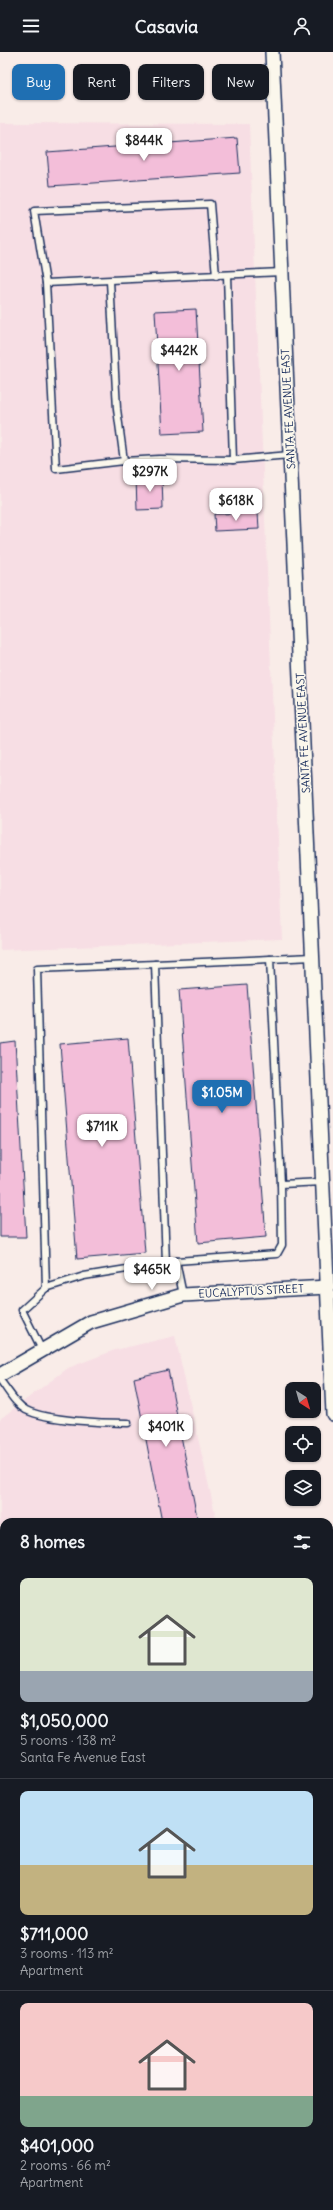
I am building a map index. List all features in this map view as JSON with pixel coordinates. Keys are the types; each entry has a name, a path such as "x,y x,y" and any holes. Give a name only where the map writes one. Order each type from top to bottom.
{"street":[{"name":"SANTA FE AVENUE EAST","path":"272,52 333,1414"},
{"name":"EUCALYPTUS STREET","path":"0,1375 91,1322 183,1295 328,1287"}],"lane":[{"path":"216,276 210,204 34,211 46,283 56,469 124,461 158,459 233,460 290,455"},
{"path":"46,283 282,272"},
{"path":"227,275 233,460"},
{"path":"110,281 117,409 124,461"},
{"path":"46,1288 37,969 313,957"},
{"path":"42,1350 22,1310 46,1288 84,1276 176,1261 277,1254 282,1245 281,1184 270,959"},
{"path":"155,964 166,1263"},
{"path":"281,1184 323,1182"},
{"path":"176,1261 183,1295"},
{"path":"0,1380 17,1403 27,1410 76,1420 128,1423"}],"shaded area":[{"path":"0,123 249,124 282,939 0,950"},
{"path":"175,1336 216,1518 0,1518 0,1419 68,1368 115,1350"}],"building":[{"path":"237,138 240,173 50,186 47,152"},
{"path":"196,309 203,432 162,434 155,311"},
{"path":"162,476 163,509 137,510 136,477"},
{"path":"258,513 259,529 215,531 214,514"},
{"path":"247,985 266,1237 198,1243 179,990"},
{"path":"128,1038 145,1253 77,1259 60,1044"},
{"path":"15,1041 26,1237 0,1237 0,1043"},
{"path":"168,1370 197,1518 161,1518 134,1378"}]}
